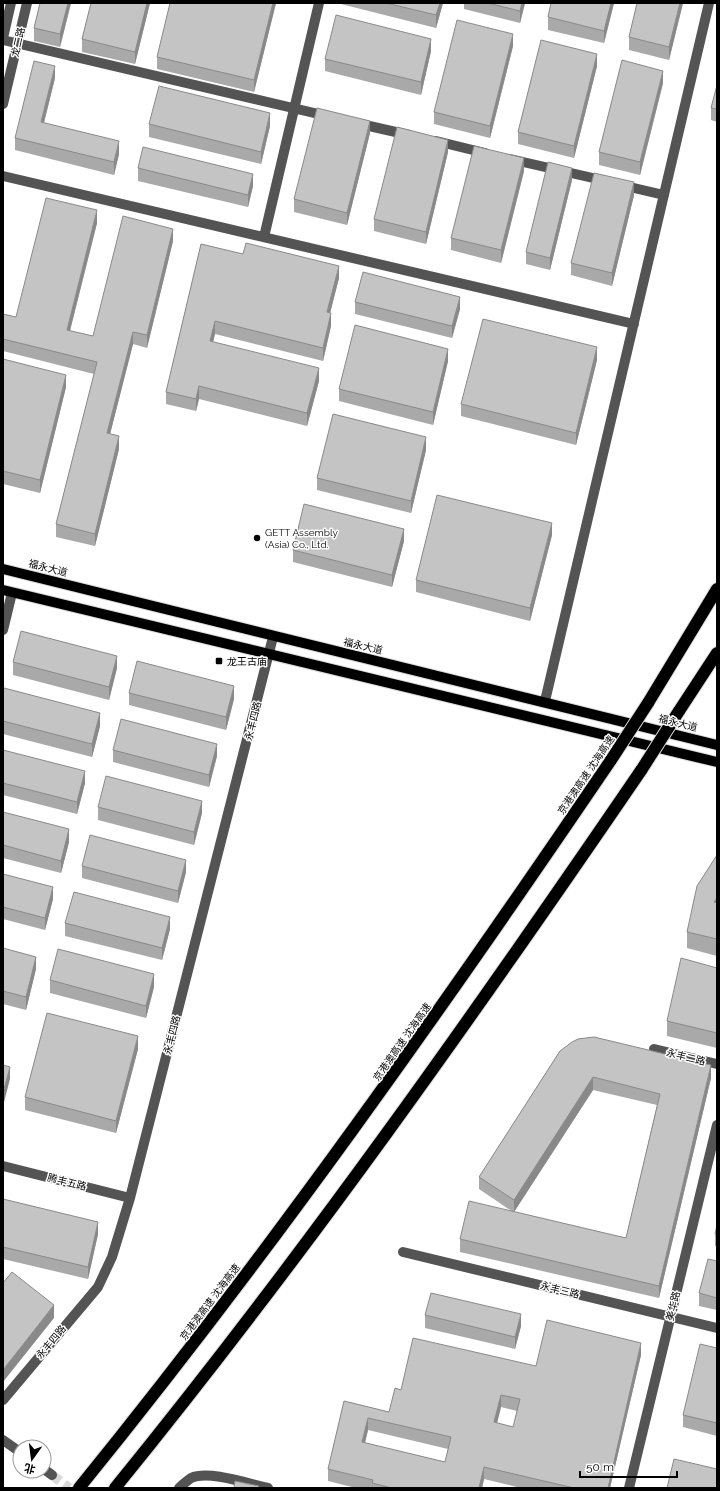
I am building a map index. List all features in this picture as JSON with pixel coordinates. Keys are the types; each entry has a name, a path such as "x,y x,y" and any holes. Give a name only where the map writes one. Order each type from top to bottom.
{"highway":[{"name":"京港澳高速 沈海高速","path":"79,1488 163,1384 383,1091 611,760 648,703 717,589"},
{"path":"115,1488 287,1270 398,1119 527,938 642,768 717,653"}],"main road":[{"name":"福永大道","path":"3,569 273,637 545,701 717,745"},
{"path":"8,592 717,762"}],"street":[{"name":"龙二路","path":"3,39 11,3"},
{"name":"龙二路","path":"3,104 27,3"},
{"path":"264,237 319,3"},
{"path":"545,701 709,3"},
{"path":"3,39 664,195"},
{"path":"3,176 634,324"},
{"path":"3,630 8,592"},
{"name":"永丰四路","path":"3,1400 98,1286 112,1257 130,1198 273,637"},
{"name":"永丰二路","path":"654,1049 717,1064"},
{"name":"美华路","path":"629,1488 717,1125"},
{"name":"腾丰五路","path":"3,1166 130,1198"},
{"name":"永丰三路","path":"403,1252 717,1328"},
{"path":"3,1440 12,1446"},
{"path":"179,1488 192,1478 203,1476 219,1477 268,1488"}],"building":[{"path":"40,3 68,3 60,34 34,28"},
{"path":"91,3 147,3 135,52 82,39"},
{"path":"170,3 273,3 254,80 157,57"},
{"path":"386,3 440,3 436,15"},
{"path":"488,3 522,3 520,11"},
{"path":"551,3 611,3 604,31 548,17"},
{"path":"637,3 680,3 669,47 629,37"},
{"path":"336,15 431,39 421,82 325,59"},
{"path":"457,20 513,34 490,126 434,112"},
{"path":"541,40 597,54 574,146 518,132"},
{"path":"622,60 663,71 640,162 599,152"},
{"path":"34,61 55,66 41,122 119,141 114,162 15,138"},
{"path":"717,85 717,109 711,108"},
{"path":"159,86 270,113 261,152 149,124"},
{"path":"317,108 370,121 347,213 294,199"},
{"path":"397,127 448,140 426,232 374,219"},
{"path":"474,146 524,158 501,250 451,238"},
{"path":"143,147 253,174 248,195 138,168"},
{"path":"548,162 572,168 550,258 526,252"},
{"path":"594,173 634,182 612,273 571,263"},
{"path":"46,198 97,210 67,330 93,336 123,216 173,229 147,335 133,332 107,433 119,436 95,534 56,524 97,362 3,339 3,314 16,317"},
{"path":"246,243 339,266 327,312 331,313 323,348 215,321 210,341 319,368 307,413 199,386 196,399 166,392 201,244 243,254"},
{"path":"363,272 460,297 452,326 355,302"},
{"path":"483,319 597,347 576,433 461,404"},
{"path":"355,325 448,349 433,412 339,389"},
{"path":"3,359 66,375 40,480 3,471"},
{"path":"333,414 426,437 411,501 317,478"},
{"path":"437,495 552,523 530,608 416,580"},
{"path":"304,504 404,529 392,575 293,550"},
{"path":"21,631 117,656 109,687 13,662"},
{"path":"137,661 234,686 226,717 129,693"},
{"path":"4,688 100,713 92,744 3,721"},
{"path":"121,719 217,744 209,775 113,750"},
{"path":"3,750 85,771 77,802 3,783"},
{"path":"106,776 202,801 194,832 98,807"},
{"path":"3,812 69,829 61,861 3,845"},
{"path":"90,835 186,860 178,891 82,866"},
{"path":"717,855 717,898 714,902 717,903 717,939 687,932 697,886"},
{"path":"3,874 53,887 45,918 3,907"},
{"path":"74,892 170,917 162,948 65,923"},
{"path":"3,948 36,957 26,997 3,991"},
{"path":"58,949 154,974 146,1006 50,980"},
{"path":"681,958 717,968 717,1033 667,1021"},
{"path":"47,1013 138,1036 116,1121 25,1097"},
{"path":"594,1037 711,1065 659,1286 460,1239 469,1201 626,1238 660,1094 593,1077 514,1200 479,1177 560,1051 578,1039"},
{"path":"3,1065 10,1067 3,1093"},
{"path":"3,1199 98,1222 88,1267 3,1247"},
{"path":"708,1259 717,1261 717,1298 699,1293"},
{"path":"12,1272 54,1305 3,1370 3,1283"},
{"path":"431,1293 521,1314 515,1337 425,1315"},
{"path":"547,1320 641,1343 608,1488 574,1488 484,1467 479,1488 392,1488 372,1483 373,1480 328,1469 344,1401 389,1412 395,1388 401,1390 413,1338 536,1366","holes":["501,1395 520,1399 513,1427 494,1422","368,1418 451,1437 445,1462 362,1442"]},
{"path":"700,1344 717,1348 717,1423 683,1415"},
{"path":"674,1459 717,1469 717,1488 667,1488"},
{"path":"235,1481 259,1486 258,1488 234,1488"}],"tunnel":[{"path":"52,1475 69,1488"}],"place":[{"name":"GETT Assembly (Asia) Co., Ltd.","path":"257,538"},
{"name":"龙王古庙","path":"219,661"}]}
